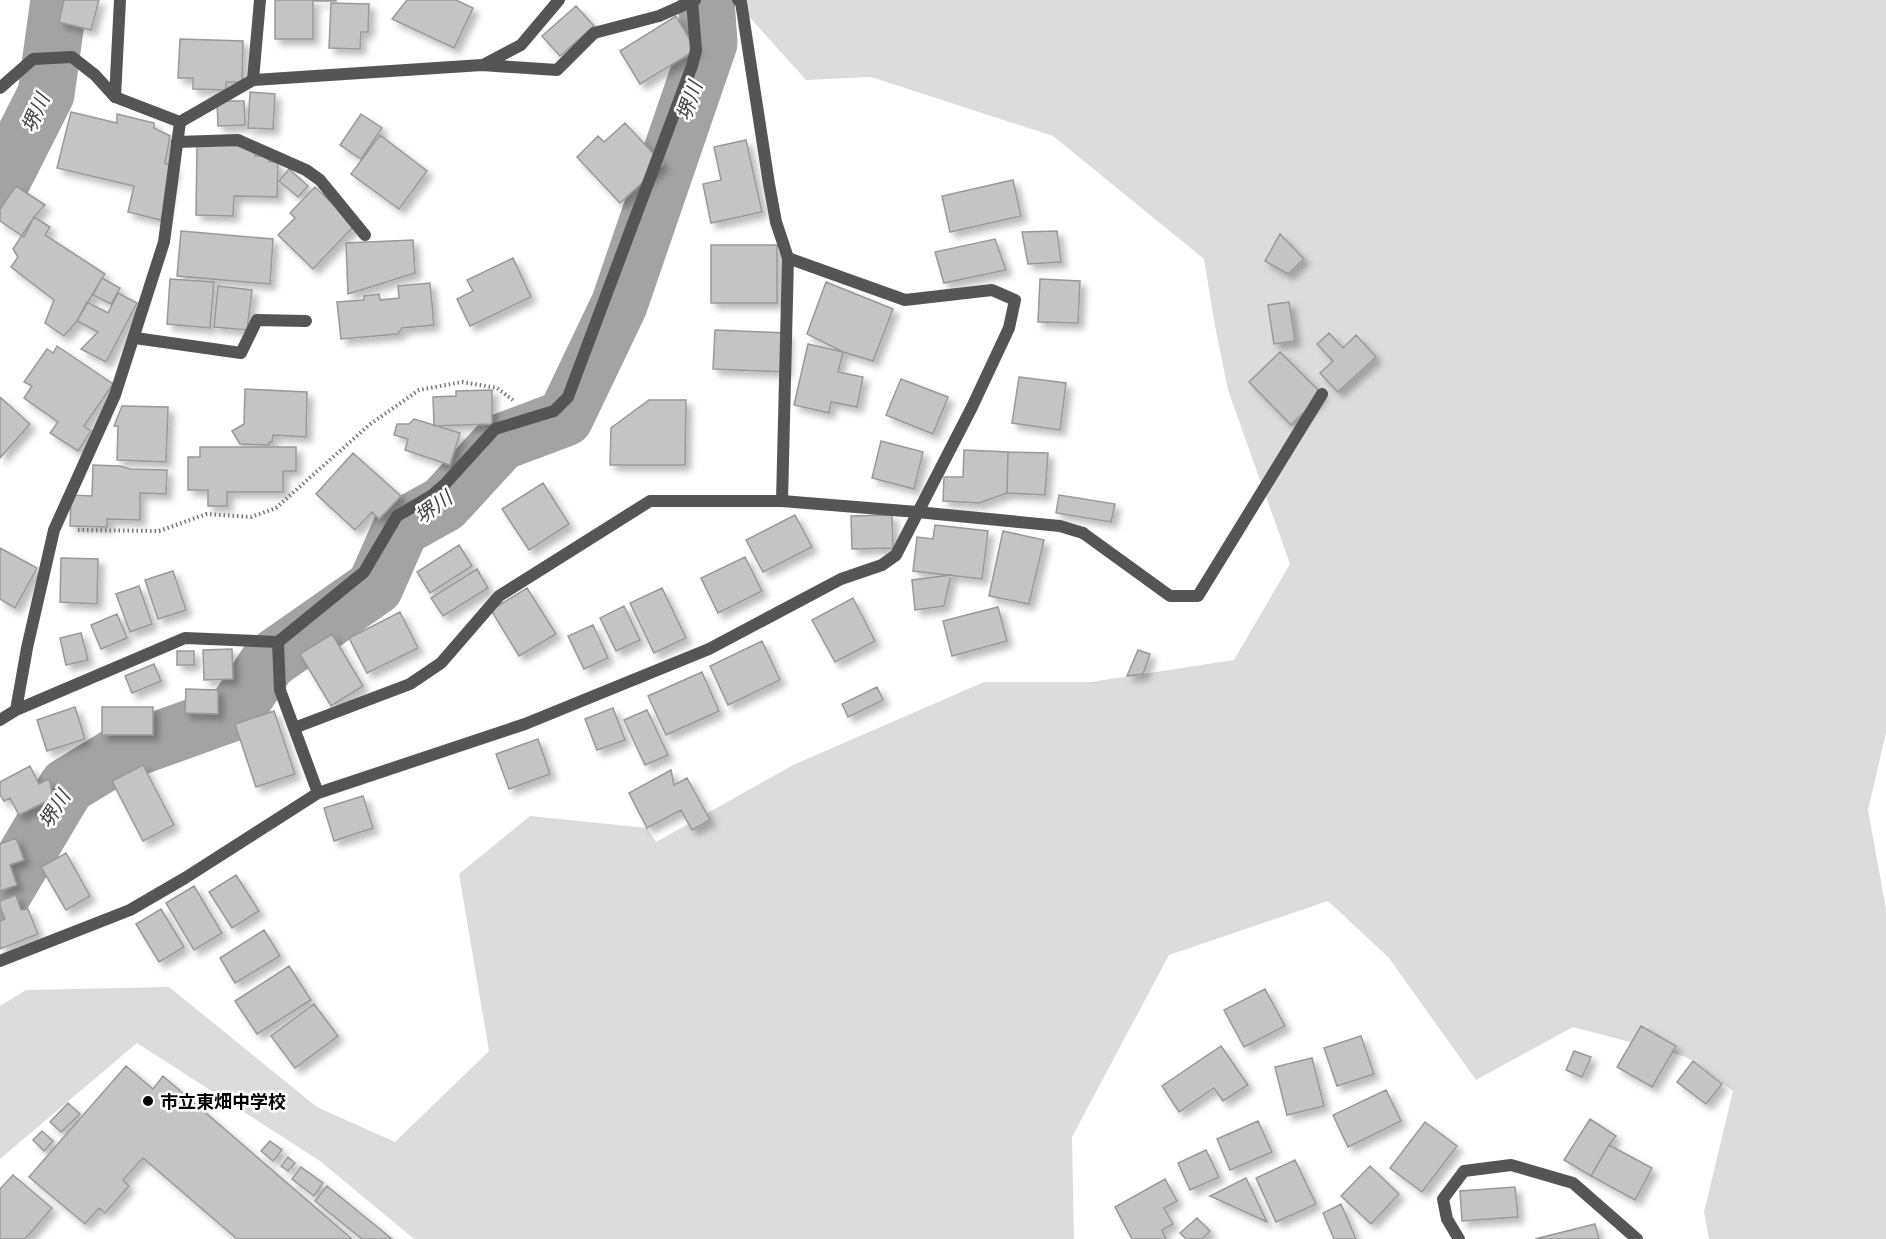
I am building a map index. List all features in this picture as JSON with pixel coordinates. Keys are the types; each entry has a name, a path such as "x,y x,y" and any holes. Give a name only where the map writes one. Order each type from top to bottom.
{"street":[{"path":"115,97 120,0"},
{"path":"253,80 260,0"},
{"path":"482,65 521,45 559,0"},
{"path":"0,720 16,710 185,638 278,642 364,572 397,516 431,496 445,484 495,429 554,411 568,397 692,66 696,50 694,0 659,16 594,33 557,70 482,65 253,80 180,122"},
{"path":"738,0 741,2 770,194 776,222 788,258 782,501"},
{"path":"0,88 33,58 72,57 95,75 115,97 180,122"},
{"path":"16,710 46,557 54,530 116,395 164,242 180,122"},
{"path":"177,142 238,141 306,170 320,180 365,235"},
{"path":"0,961 130,910 185,878 318,793 525,724 709,649 841,579 882,565 896,555 972,407 1009,328 1015,300 992,290 905,300 788,258"},
{"path":"135,338 241,353 257,320 306,321"},
{"path":"294,728 410,684 441,663 499,596 650,501 782,501 1060,526 1083,533 1170,596 1198,596 1322,394"},
{"path":"278,642 280,690 318,793"},
{"path":"1459,1239 1448,1219 1443,1199 1464,1171 1511,1165 1573,1183 1637,1239"}],"path":[{"path":"54,530 159,531 207,514 251,517 276,508 369,425 419,390 462,382 497,388 537,417"}],"shaded area":[{"path":"734,0 1886,0 1886,733 1868,810 1886,909 1886,1239 1709,1239 1704,1212 1733,1091 1683,1056 1573,1027 1476,1080 1389,958 1328,901 1169,955 1072,1137 1074,1239 414,1239 320,1161 137,1043 0,1159 0,1006 26,990 169,987 317,1107 395,1142 489,1051 459,874 530,816 647,828 656,842 793,765 984,682 1091,682 1234,660 1290,564 1228,390 1204,259 1053,136 871,77 806,80"}],"building":[{"path":"64,0 99,0 91,30 59,22"},
{"path":"275,0 336,1 313,1 313,39 275,39"},
{"path":"407,0 456,0 473,8 454,48 392,19"},
{"path":"331,3 369,4 368,32 361,32 360,49 329,48"},
{"path":"576,6 594,26 560,56 542,36"},
{"path":"676,16 696,50 640,84 620,51"},
{"path":"180,39 243,41 242,82 226,82 226,90 193,89 193,78 178,78"},
{"path":"250,92 275,94 273,129 248,128"},
{"path":"217,101 244,101 245,125 218,126"},
{"path":"71,112 117,123 117,114 154,123 154,128 170,136 165,163 174,167 161,220 128,212 134,186 57,168"},
{"path":"361,114 382,128 361,159 340,145"},
{"path":"625,123 663,164 620,203 577,157 598,136 604,142"},
{"path":"380,135 427,171 399,209 351,174"},
{"path":"746,140 762,212 711,223 703,184 721,180 714,147"},
{"path":"197,145 255,146 255,156 269,156 269,162 278,162 277,197 234,196 233,216 196,215"},
{"path":"289,169 308,186 298,197 279,181"},
{"path":"1013,180 1021,216 950,232 942,196"},
{"path":"16,186 45,205 34,217 24,237 0,221 0,209"},
{"path":"315,187 355,225 313,269 278,235 295,218 290,213"},
{"path":"34,217 50,227 45,235 105,274 77,321 64,336 45,323 54,300 11,267 18,257 13,249"},
{"path":"181,231 273,239 270,284 177,276"},
{"path":"1057,231 1061,262 1028,264 1022,232"},
{"path":"1280,234 1304,259 1288,274 1265,261"},
{"path":"995,239 1006,270 944,283 935,252"},
{"path":"413,240 415,273 348,294 346,243"},
{"path":"711,245 777,245 777,303 711,303"},
{"path":"513,258 531,297 470,326 457,299 473,291 467,280"},
{"path":"102,278 120,288 111,304 93,295"},
{"path":"170,279 214,282 210,328 167,324"},
{"path":"1040,279 1080,281 1078,323 1038,322"},
{"path":"826,282 893,309 873,361 843,352 807,334"},
{"path":"430,283 434,325 402,328 398,334 341,339 337,302 364,300 364,296 379,294 380,300 399,298 398,286"},
{"path":"218,286 252,290 247,330 214,327"},
{"path":"118,293 137,303 106,362 81,349 98,332 77,321 87,302 108,313"},
{"path":"1289,302 1295,341 1274,344 1268,305"},
{"path":"715,330 787,333 786,372 713,369"},
{"path":"1329,333 1343,348 1356,335 1376,357 1338,392 1320,373 1333,361 1317,344"},
{"path":"808,344 843,352 838,372 863,377 857,407 831,402 829,413 794,405"},
{"path":"57,346 113,384 84,426 91,431 78,451 50,433 58,422 24,398 32,386 24,382 47,349 53,353"},
{"path":"1280,352 1322,394 1291,425 1249,382"},
{"path":"1019,377 1066,383 1060,430 1012,423"},
{"path":"901,379 948,397 933,434 886,415"},
{"path":"245,389 307,392 306,437 273,435 269,445 240,444 232,431 244,424"},
{"path":"492,390 492,424 434,426 433,397 456,396 456,391"},
{"path":"0,397 30,424 0,458"},
{"path":"649,400 686,400 685,465 610,465 611,428"},
{"path":"122,406 168,407 166,462 117,460 118,426 114,426"},
{"path":"414,419 460,433 450,465 405,450 408,439 394,435 397,424 409,424"},
{"path":"881,441 923,452 914,489 872,478"},
{"path":"200,447 296,447 296,471 283,471 283,492 227,492 227,506 208,506 208,490 188,490 188,457 200,457"},
{"path":"964,450 1008,452 1007,493 979,503 943,501 944,477 963,477"},
{"path":"1008,452 1048,453 1045,495 1007,493"},
{"path":"353,453 401,496 379,519 372,512 355,530 316,494"},
{"path":"93,465 167,470 166,494 140,493 140,520 107,519 107,527 70,526 71,495 92,496"},
{"path":"543,483 569,524 529,550 502,509"},
{"path":"1059,495 1115,504 1111,522 1056,513"},
{"path":"795,515 812,547 763,572 746,540"},
{"path":"892,515 893,548 852,549 851,516"},
{"path":"935,525 988,531 982,579 913,571 917,537 933,539"},
{"path":"1003,531 1044,540 1029,604 989,596"},
{"path":"459,545 472,566 430,593 417,572"},
{"path":"0,548 37,568 15,608 0,599"},
{"path":"745,557 762,591 718,613 701,578"},
{"path":"61,558 98,559 97,604 60,602"},
{"path":"477,569 488,588 443,616 431,598"},
{"path":"173,571 186,610 158,619 145,580"},
{"path":"951,575 944,606 915,610 912,580"},
{"path":"139,586 152,624 130,632 116,594"},
{"path":"527,588 556,634 519,656 491,610"},
{"path":"662,588 686,638 654,653 630,603"},
{"path":"853,598 875,641 835,662 812,620"},
{"path":"624,606 640,640 616,651 600,618"},
{"path":"998,607 1007,641 952,656 943,621"},
{"path":"400,612 418,648 367,673 349,638"},
{"path":"117,614 127,638 101,649 91,625"},
{"path":"593,625 608,658 584,669 568,636"},
{"path":"81,633 88,660 66,665 60,638"},
{"path":"332,634 363,686 331,706 300,654"},
{"path":"762,641 780,680 728,705 710,666"},
{"path":"232,649 233,679 204,680 203,650"},
{"path":"1138,650 1150,654 1143,674 1127,676"},
{"path":"177,651 194,651 194,665 177,665"},
{"path":"154,664 161,681 132,693 125,676"},
{"path":"702,672 719,711 666,735 648,696"},
{"path":"877,687 883,700 848,717 842,704"},
{"path":"186,689 218,690 218,714 185,713"},
{"path":"75,707 85,739 47,751 37,720"},
{"path":"102,707 153,707 153,735 102,735"},
{"path":"613,708 625,740 597,750 585,719"},
{"path":"647,710 668,755 645,765 624,720"},
{"path":"274,711 295,774 256,787 235,724"},
{"path":"538,739 550,774 509,789 496,754"},
{"path":"143,765 174,825 143,841 112,781"},
{"path":"30,766 39,784 49,779 53,798 19,815 10,798 4,801 0,795 0,782"},
{"path":"671,770 674,785 687,778 710,820 692,830 681,810 647,828 629,793"},
{"path":"363,796 373,828 334,841 324,808"},
{"path":"16,838 24,860 10,865 17,885 0,891 0,844"},
{"path":"66,853 90,896 66,910 41,867"},
{"path":"236,875 259,911 232,928 209,892"},
{"path":"194,886 222,933 194,950 166,903"},
{"path":"16,895 21,910 28,909 38,934 0,949 0,921 5,919 0,901"},
{"path":"161,909 184,947 159,962 136,924"},
{"path":"264,930 280,956 235,983 220,958"},
{"path":"289,966 311,1000 257,1034 235,1001"},
{"path":"1265,989 1285,1026 1244,1047 1224,1010"},
{"path":"314,1004 338,1036 295,1068 271,1036"},
{"path":"1641,1026 1676,1046 1652,1087 1617,1067"},
{"path":"1361,1036 1374,1074 1337,1086 1324,1048"},
{"path":"1221,1046 1248,1085 1223,1101 1214,1088 1179,1112 1162,1086"},
{"path":"1574,1051 1591,1057 1582,1077 1566,1070"},
{"path":"1312,1058 1324,1106 1287,1115 1275,1067"},
{"path":"1693,1061 1722,1084 1706,1104 1677,1082"},
{"path":"126,1066 153,1089 163,1076 352,1239 237,1239 143,1158 123,1180 129,1186 105,1213 99,1208 85,1224 29,1177"},
{"path":"1386,1090 1401,1121 1348,1147 1333,1115"},
{"path":"68,1103 80,1114 61,1132 50,1122"},
{"path":"1590,1119 1616,1136 1591,1176 1564,1160"},
{"path":"1258,1121 1272,1152 1230,1170 1217,1139"},
{"path":"1425,1122 1457,1146 1422,1192 1390,1168"},
{"path":"42,1131 53,1141 44,1151 33,1140"},
{"path":"270,1141 282,1150 273,1161 261,1151"},
{"path":"1609,1145 1652,1168 1635,1200 1591,1176"},
{"path":"1206,1150 1219,1177 1190,1190 1178,1163"},
{"path":"288,1157 295,1163 288,1171 281,1166"},
{"path":"1295,1160 1316,1204 1276,1222 1256,1178"},
{"path":"1370,1166 1399,1194 1371,1224 1341,1196"},
{"path":"301,1167 323,1183 314,1196 292,1179"},
{"path":"13,1175 52,1208 25,1239 0,1239 0,1189"},
{"path":"1246,1178 1267,1222 1210,1196"},
{"path":"1165,1179 1177,1201 1164,1208 1173,1224 1162,1230 1166,1239 1132,1239 1115,1207"},
{"path":"327,1186 392,1239 362,1239 315,1201"},
{"path":"1515,1187 1518,1217 1462,1221 1460,1191"},
{"path":"1341,1204 1356,1239 1334,1239 1323,1213"},
{"path":"1197,1218 1210,1231 1202,1239 1186,1239 1180,1233"},
{"path":"1595,1224 1599,1239 1535,1239"}],"waterway":[{"name":"堺川","path":"0,185 46,94 59,0"},
{"name":"堺川","path":"0,899 67,786 121,753 235,712 268,662 375,587 401,528 444,504 501,442 565,418 619,305 709,43 706,0"}],"place":[{"name":"市立東畑中学校","path":"148,1101"}]}
